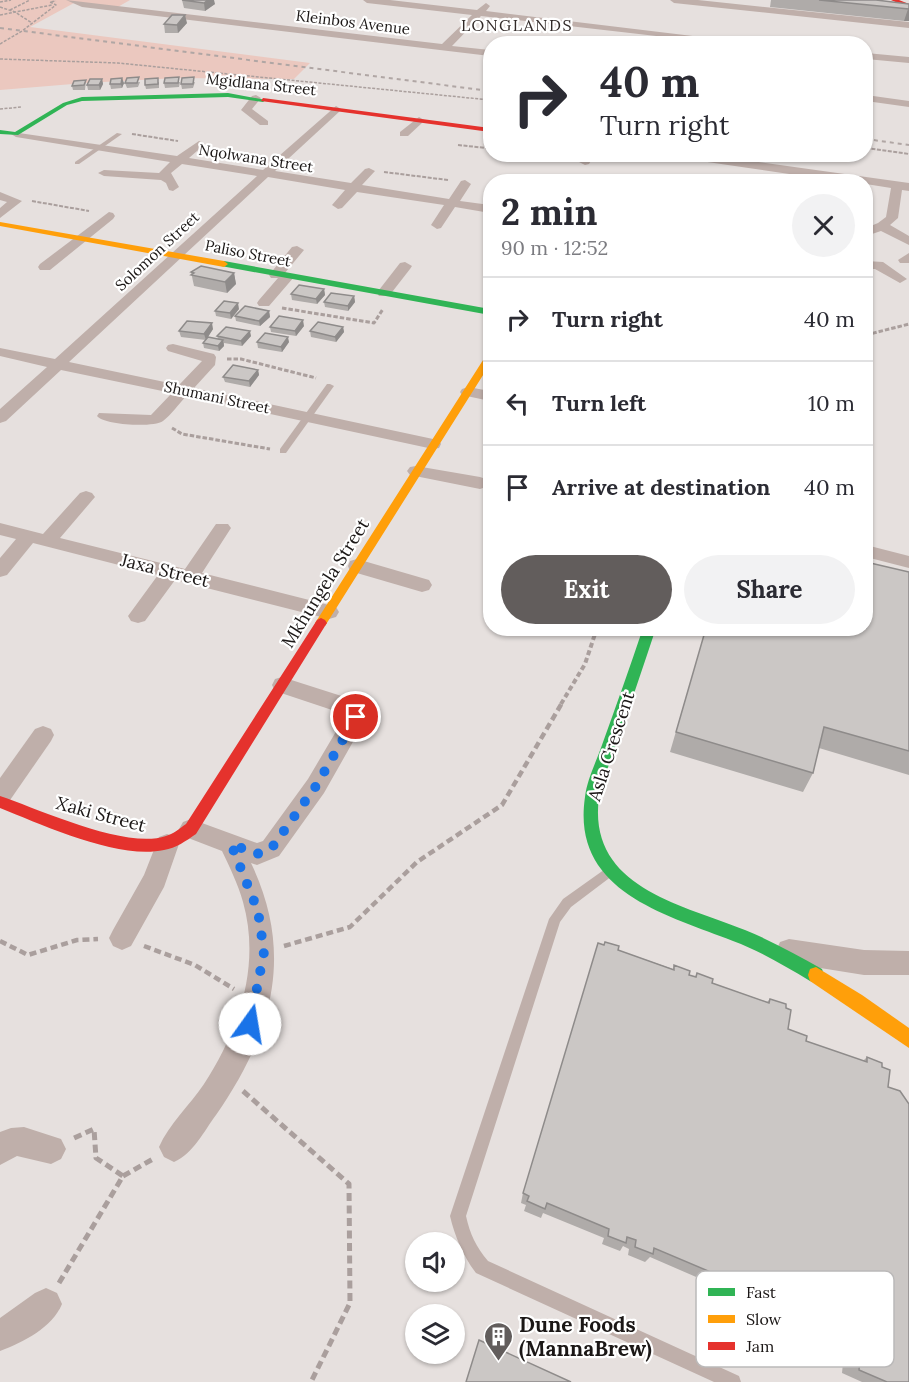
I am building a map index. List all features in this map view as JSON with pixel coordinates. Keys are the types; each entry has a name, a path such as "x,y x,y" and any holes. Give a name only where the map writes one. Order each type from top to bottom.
{"street":[{"name":"Kleinbos Avenue","path":"70,0 82,4 483,52"},
{"path":"367,0 684,36"},
{"path":"444,48 493,0"},
{"path":"674,0 909,25"},
{"path":"894,0 909,6"},
{"path":"873,57 909,60"},
{"name":"Mgidlana Street","path":"16,134 65,104 82,99 211,94 483,129"},
{"path":"256,98 246,110 264,123"},
{"path":"873,99 909,104"},
{"name":"Solomon Street","path":"0,418 336,109"},
{"path":"404,135 419,120"},
{"path":"0,132 16,134"},
{"name":"Nqolwana Street","path":"16,134 483,208"},
{"path":"164,177 165,172 199,144"},
{"path":"700,162 779,174"},
{"path":"339,205 369,171"},
{"path":"104,173 164,177 171,181 173,187"},
{"path":"873,183 903,186 894,214 882,226 873,229"},
{"path":"437,225 465,184"},
{"path":"0,196 16,200"},
{"path":"0,214 16,200"},
{"path":"45,267 109,216"},
{"name":"Paliso Street","path":"0,224 483,311"},
{"path":"882,226 909,241"},
{"path":"264,303 297,250"},
{"path":"873,264 878,264 900,279"},
{"path":"388,294 405,266"},
{"path":"105,416 145,421 156,419 211,359 202,354 172,348"},
{"name":"Shumani Street","path":"0,352 433,444"},
{"name":"Mkhungela Street","path":"190,829 483,368"},
{"path":"468,392 483,395"},
{"path":"416,471 480,483"},
{"path":"0,570 86,497"},
{"path":"190,577 222,528"},
{"name":"Jaxa Street","path":"0,529 329,612"},
{"path":"873,553 909,562"},
{"path":"357,566 422,585"},
{"path":"138,616 171,572"},
{"name":"Asla Crescent","path":"647,636 590,809 594,840 611,870 622,884 653,904 762,946 865,1004 909,1039"},
{"path":"190,829 257,854 271,849 316,786 356,721 353,712 346,706 282,685"},
{"path":"0,796 43,735"},
{"name":"Xaki Street","path":"0,802 114,839 143,846 167,844 190,829"},
{"path":"122,938 155,879 167,844"},
{"path":"174,1147 203,1111 226,1076 244,1042 256,1003 264,952 258,911 231,844"},
{"name":"Asla Crescent","path":"762,946 853,962 909,963"},
{"path":"0,1150 7,1143 16,1140 51,1149"},
{"path":"0,1335 17,1327 46,1304"}],"lane":[{"path":"78,163 119,134"},
{"path":"283,451 330,386"},
{"path":"611,870 567,903 555,920 458,1216 460,1228 472,1256 482,1267 696,1365"},
{"path":"700,1367 733,1382"}],"path":[{"path":"0,2 11,0"},
{"path":"4,14 30,0"},
{"path":"56,5 50,2 58,0"},
{"path":"0,15 56,5"},
{"path":"0,44 56,5"},
{"path":"0,7 15,12 32,22"},
{"path":"0,59 118,63 483,99"},
{"path":"119,134 143,134 183,143 199,144"},
{"path":"873,149 909,154"},
{"path":"369,171 402,172 465,184"},
{"path":"16,200 73,207 109,216"},
{"path":"264,303 292,311 374,323 388,294"},
{"path":"873,332 909,324"},
{"path":"211,359 241,359 315,378 330,386"},
{"path":"156,419 182,434 283,451"},
{"path":"264,952 350,927 417,862 501,805 585,664 594,636"},
{"path":"0,941 28,955 77,940 122,938 195,965 256,1003"},
{"path":"226,1076 349,1184 350,1303 311,1382"},
{"path":"51,1149 94,1129 96,1158 123,1176"},
{"path":"46,1304 123,1176 174,1147"}],"shaded area":[{"path":"0,0 130,0 116,8 74,3 30,27 310,63 294,79 177,78 0,90"}],"building":[{"path":"182,0 208,0 204,3"},
{"path":"819,0 876,0 909,4 909,9"},
{"path":"172,15 185,15 177,25 164,24"},
{"path":"139,77 137,83 125,83 127,78"},
{"path":"179,77 178,83 164,83 165,78"},
{"path":"194,77 193,84 181,84 182,78"},
{"path":"122,78 121,84 110,84 111,79"},
{"path":"158,78 158,84 145,85 145,79"},
{"path":"90,79 102,79 99,85 87,85"},
{"path":"86,80 84,85 72,86 74,81"},
{"path":"201,266 234,273 225,282 191,275 194,273 191,272"},
{"path":"299,285 324,289 316,299 291,294"},
{"path":"331,293 354,296 348,306 324,302"},
{"path":"224,301 238,303 230,313 215,311"},
{"path":"245,306 269,311 259,321 235,316"},
{"path":"279,316 303,320 295,331 270,327"},
{"path":"187,321 212,323 204,334 179,331"},
{"path":"318,322 343,327 335,337 310,331"},
{"path":"226,327 250,331 241,341 217,336"},
{"path":"265,333 288,337 281,347 257,342"},
{"path":"208,337 223,340 218,346 203,343"},
{"path":"233,365 258,370 249,381 223,377"},
{"path":"873,564 909,572 909,751 824,727 813,773 676,732 704,636 873,636"},
{"path":"605,942 619,946 618,950 674,970 674,965 690,971 689,975 696,977 697,973 713,979 712,983 769,1003 770,999 786,1004 786,1008 791,1010 788,1029 807,1036 806,1041 867,1062 867,1057 882,1063 882,1067 890,1070 888,1087 900,1091 909,1104 909,1382 887,1382 859,1370 859,1367 894,1367 894,1271 708,1271 654,1248 653,1254 635,1247 636,1240 627,1237 626,1243 608,1236 609,1229 547,1203 545,1209 527,1201 529,1196 523,1193 598,943 604,945"},
{"name":"Dune Foods (MannaBrew)","path":"479,1340 571,1382 466,1382"}],"railway":[{"path":"0,28 483,90"},
{"path":"873,140 909,145"}],"traffic: fast":[{"path":"0,132 16,134 65,104 82,99 228,95 263,100"},
{"path":"224,264 483,311"},
{"path":"647,636 592,795 590,826 598,852 613,873 634,890 658,904 738,935 816,975"}],"traffic: slow":[{"path":"0,224 224,264"},
{"path":"321,623 483,368"},
{"path":"816,975 909,1039"}],"traffic: jam":[{"path":"894,0 909,6"},
{"path":"263,100 483,129"},
{"path":"0,802 81,832 104,838 145,845 170,842 191,829 321,623"}],"place":[{"name":"Dune Foods (MannaBrew)","path":"498,1362"}],"district":[{"name":"LONGLANDS","path":"517,25"}],"route":[{"path":"250,1024 256,1003 264,952 258,911 231,844 257,854 271,849 285,826 316,786 356,721 356,717"}]}
